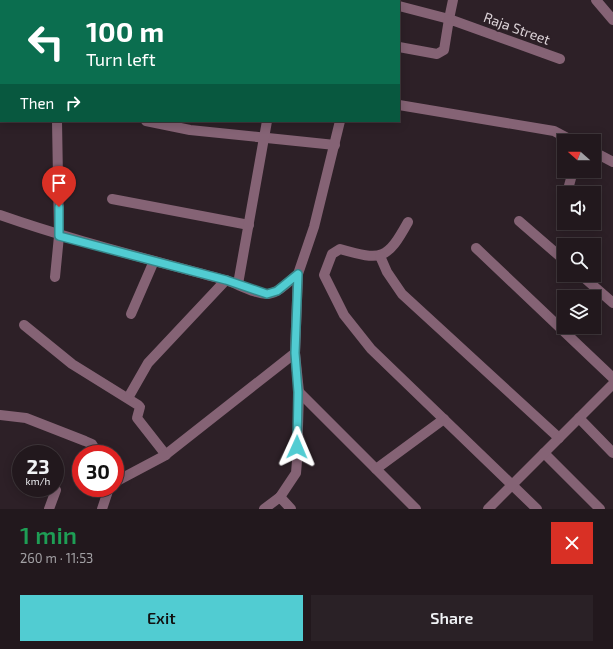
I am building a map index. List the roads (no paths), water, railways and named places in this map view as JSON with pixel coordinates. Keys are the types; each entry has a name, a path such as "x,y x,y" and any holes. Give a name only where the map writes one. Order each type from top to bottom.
{"street":[{"path":"400,47 437,54 441,53 444,50 453,0"},
{"path":"596,0 613,20"},
{"name":"Raja Street","path":"400,6 449,19 560,58"},
{"path":"400,105 554,131 560,134"},
{"path":"55,277 59,236 57,122"},
{"path":"151,122 190,130 335,145"},
{"path":"238,284 267,122"},
{"path":"264,509 280,497 296,473 298,392 295,353 298,274 314,227 340,122"},
{"path":"601,156 613,162"},
{"path":"112,199 249,225"},
{"path":"0,215 59,236 226,280 267,294 277,291 298,274"},
{"path":"519,221 557,254"},
{"path":"408,222 392,248 380,256 359,254 340,249 332,254 324,275 332,294 344,315 371,349 538,509"},
{"path":"476,248 613,378"},
{"path":"380,256 387,272 402,294 558,438"},
{"path":"131,314 154,261"},
{"path":"128,398 148,363 226,280"},
{"path":"589,282 613,303"},
{"path":"24,325 72,364 140,407 138,418 166,455"},
{"path":"124,478 166,455 295,353"},
{"path":"488,509 613,384"},
{"path":"298,392 416,509"},
{"path":"0,415 26,418 93,445"},
{"path":"579,418 613,453"},
{"path":"376,469 444,419"},
{"path":"544,453 600,509"},
{"path":"49,509 53,497"},
{"path":"102,509 108,497"},
{"path":"280,497 291,509"}]}
